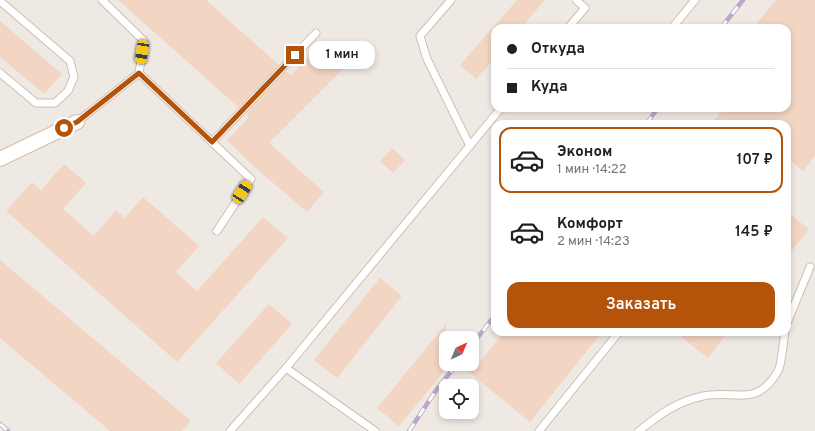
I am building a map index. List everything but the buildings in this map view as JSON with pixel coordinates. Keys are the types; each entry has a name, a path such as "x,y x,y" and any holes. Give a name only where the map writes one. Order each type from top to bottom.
{"street":[{"path":"0,159 77,122"}],"lane":[{"path":"77,122 139,73 144,41 102,0"},
{"path":"451,0 420,36 426,59 470,146"},
{"path":"571,24 585,8 576,0"},
{"path":"675,24 695,0"},
{"path":"0,1 70,61 74,77 68,91 55,103 36,103 0,72"},
{"path":"212,142 316,33"},
{"path":"139,73 251,179 217,231"},
{"path":"492,120 499,112"},
{"path":"230,431 286,368 491,121"},
{"path":"791,313 810,267"},
{"path":"539,431 616,336"},
{"path":"639,431 675,404 704,396 749,396 766,387 779,370 783,336"},
{"path":"286,368 375,431"}],"shaded area":[{"path":"0,0 815,0 815,431 0,431"}],"railway":[{"path":"724,24 743,0"},
{"path":"649,120 655,112"},
{"path":"479,336 491,320"},
{"path":"409,431 437,389 451,371"},
{"path":"0,424 8,431"}],"route":[{"path":"64,128 77,122 139,73 212,142 295,55"}]}
